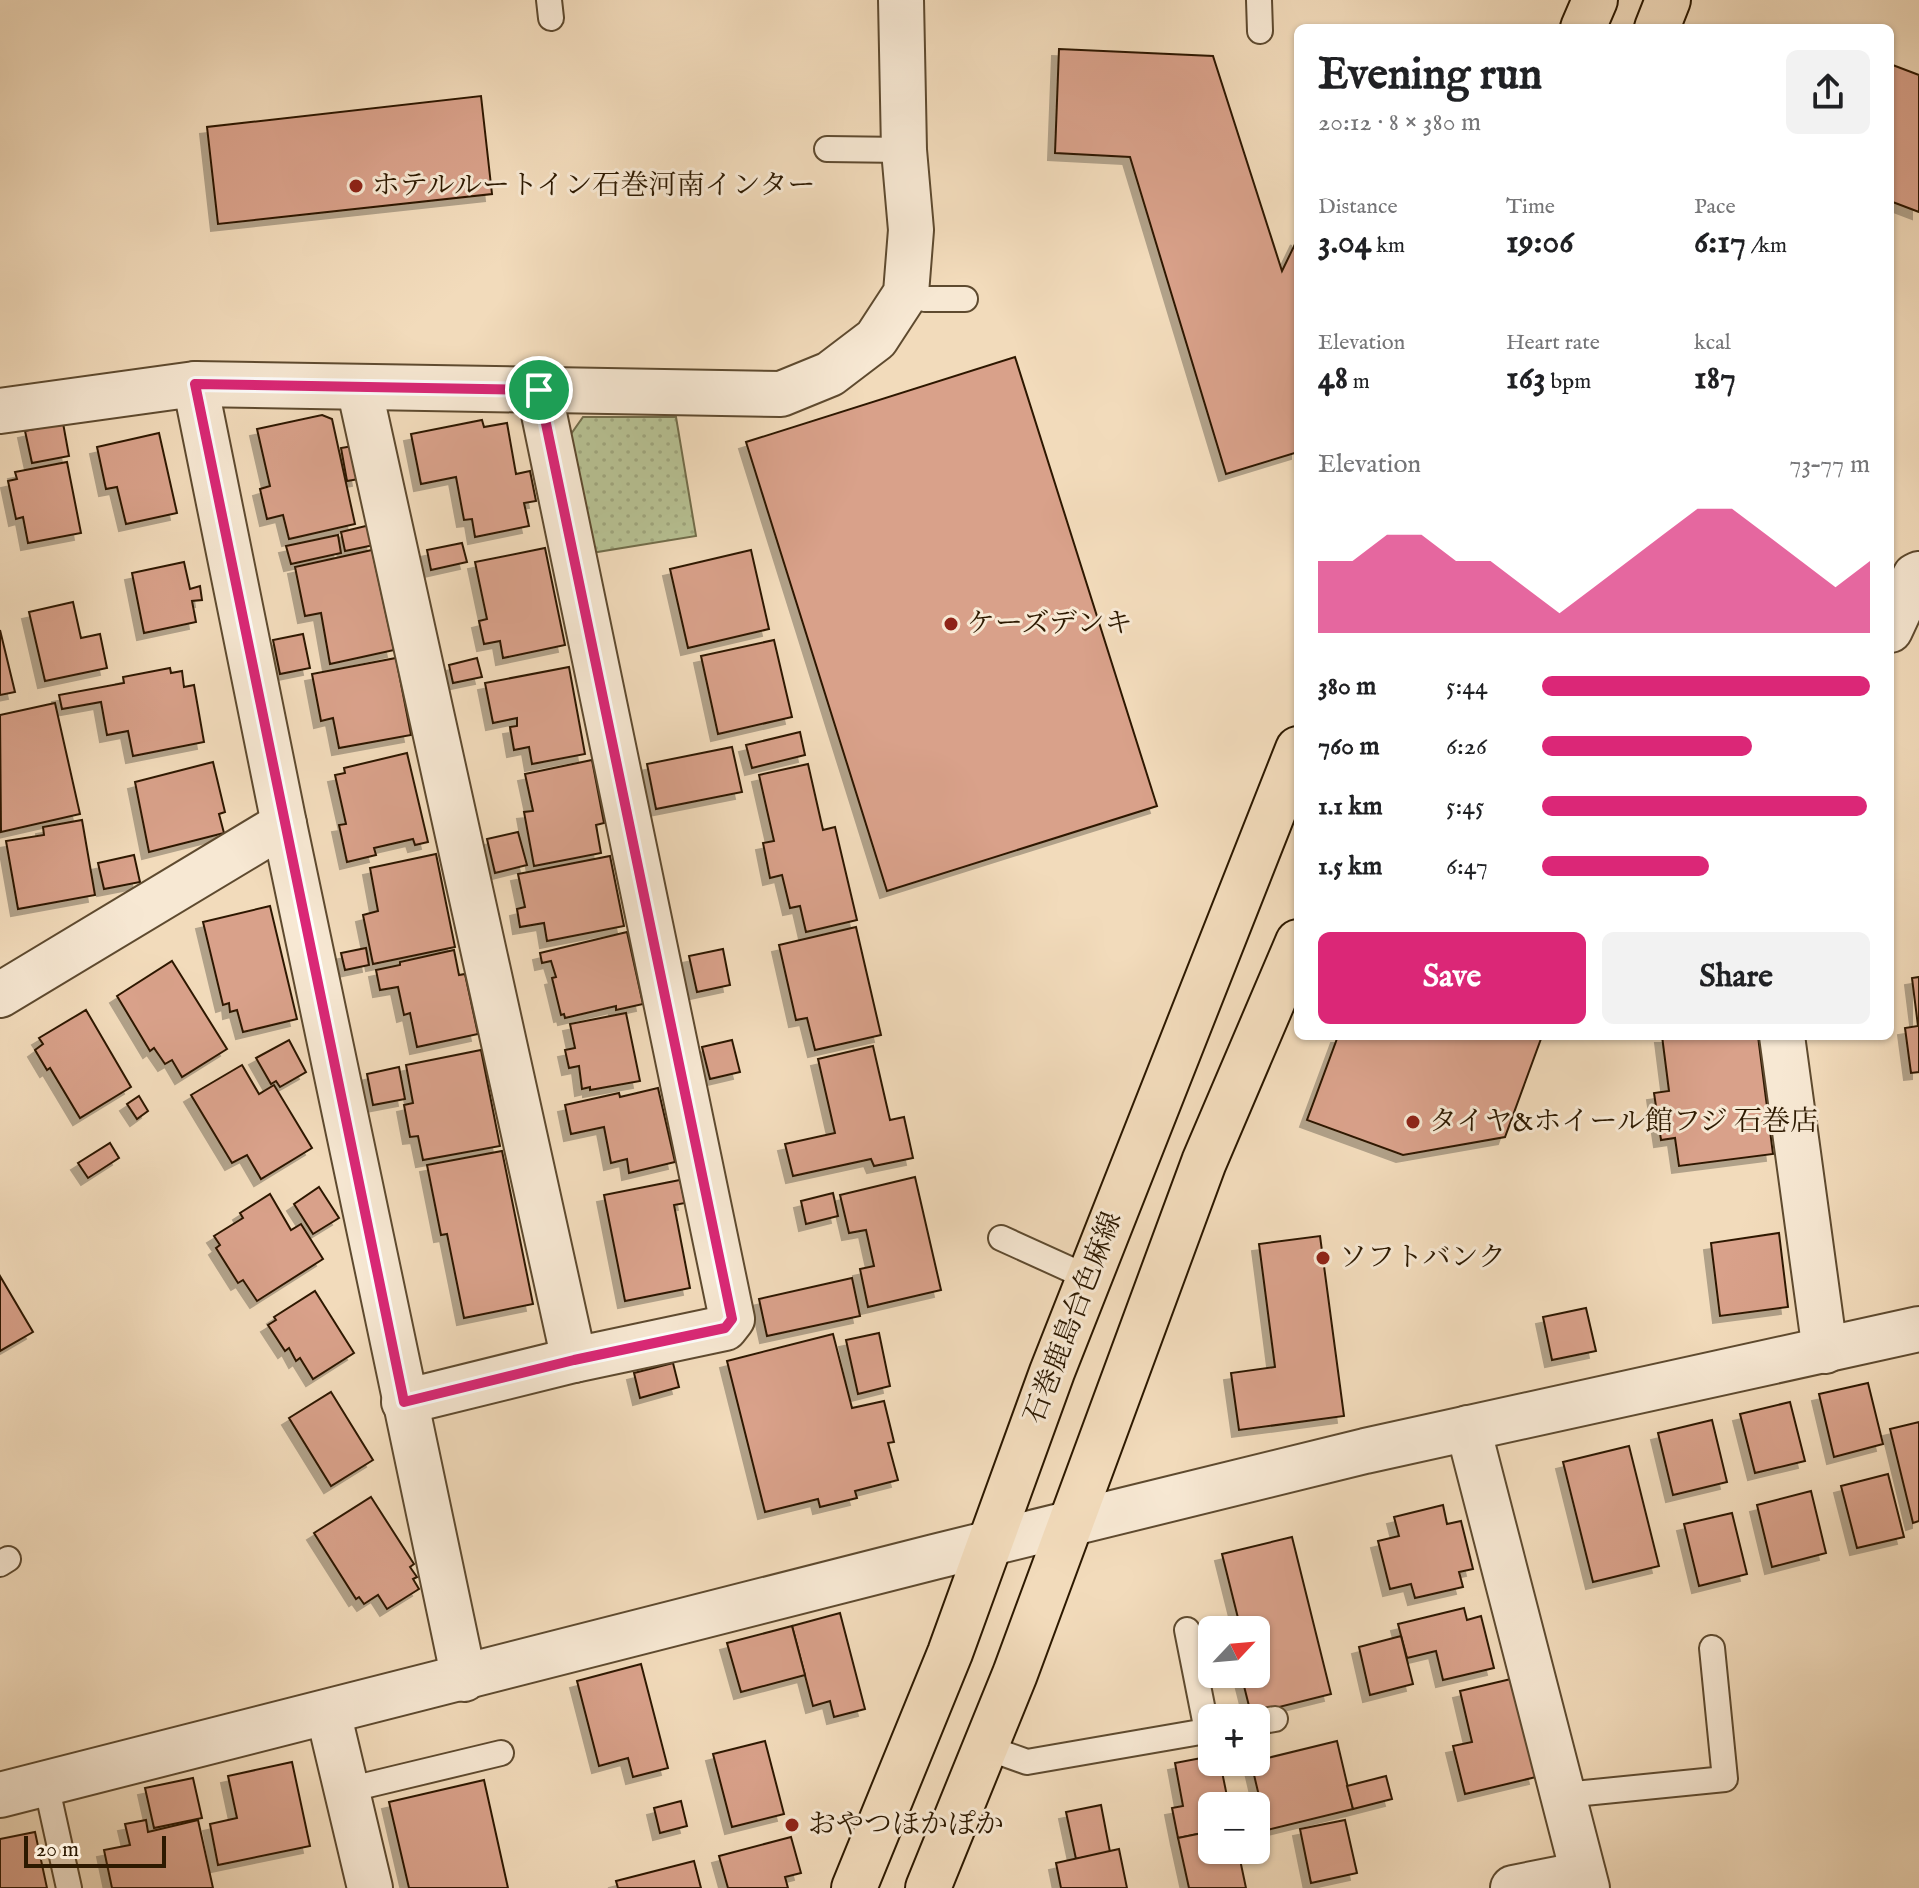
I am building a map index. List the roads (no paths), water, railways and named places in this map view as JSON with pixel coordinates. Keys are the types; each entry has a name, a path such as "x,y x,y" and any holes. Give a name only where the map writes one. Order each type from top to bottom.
{"main road":[{"path":"1585,24 1595,0"},
{"path":"1659,24 1668,0"},
{"name":"石巻鹿島台色麻線","path":"854,1888 991,1544 1052,1372 1294,759"},
{"path":"928,1888 1071,1524 1204,1162 1294,951"}],"street":[{"path":"0,411 195,384 781,394 830,374 876,339 906,293 911,230 904,150 901,0"},
{"path":"195,384 404,1402 464,1679"},
{"path":"359,387 574,1360"},
{"path":"404,1402 574,1360 725,1328 732,1319 539,390"},
{"path":"1894,621 1915,576 1919,574"},
{"path":"0,995 284,824"},
{"path":"1783,1040 1825,1351"},
{"path":"0,1794 1365,1451 1919,1329"},
{"path":"1468,1428 1585,1881 1513,1888"},
{"path":"328,1712 370,1888"}],"lane":[{"path":"1259,0 1260,31"},
{"path":"827,149 904,150"},
{"path":"906,293 925,299 965,299"},
{"path":"1001,1238 1089,1278"},
{"path":"1187,1630 1204,1704"},
{"path":"1564,1795 1725,1779 1712,1648"},
{"path":"985,1747 1027,1762 1198,1732"},
{"path":"347,1790 501,1753"},
{"path":"46,1784 69,1888"}],"place":[{"name":"ホテルルートイン石巻河南インター","path":"356,186"},
{"name":"ケーズデンキ","path":"951,624"},
{"name":"タイヤ&ホイール館フジ 石巻店","path":"1413,1122"},
{"name":"ソフトバンク","path":"1323,1258"},
{"name":"おやつほかぽか","path":"792,1825"}]}
